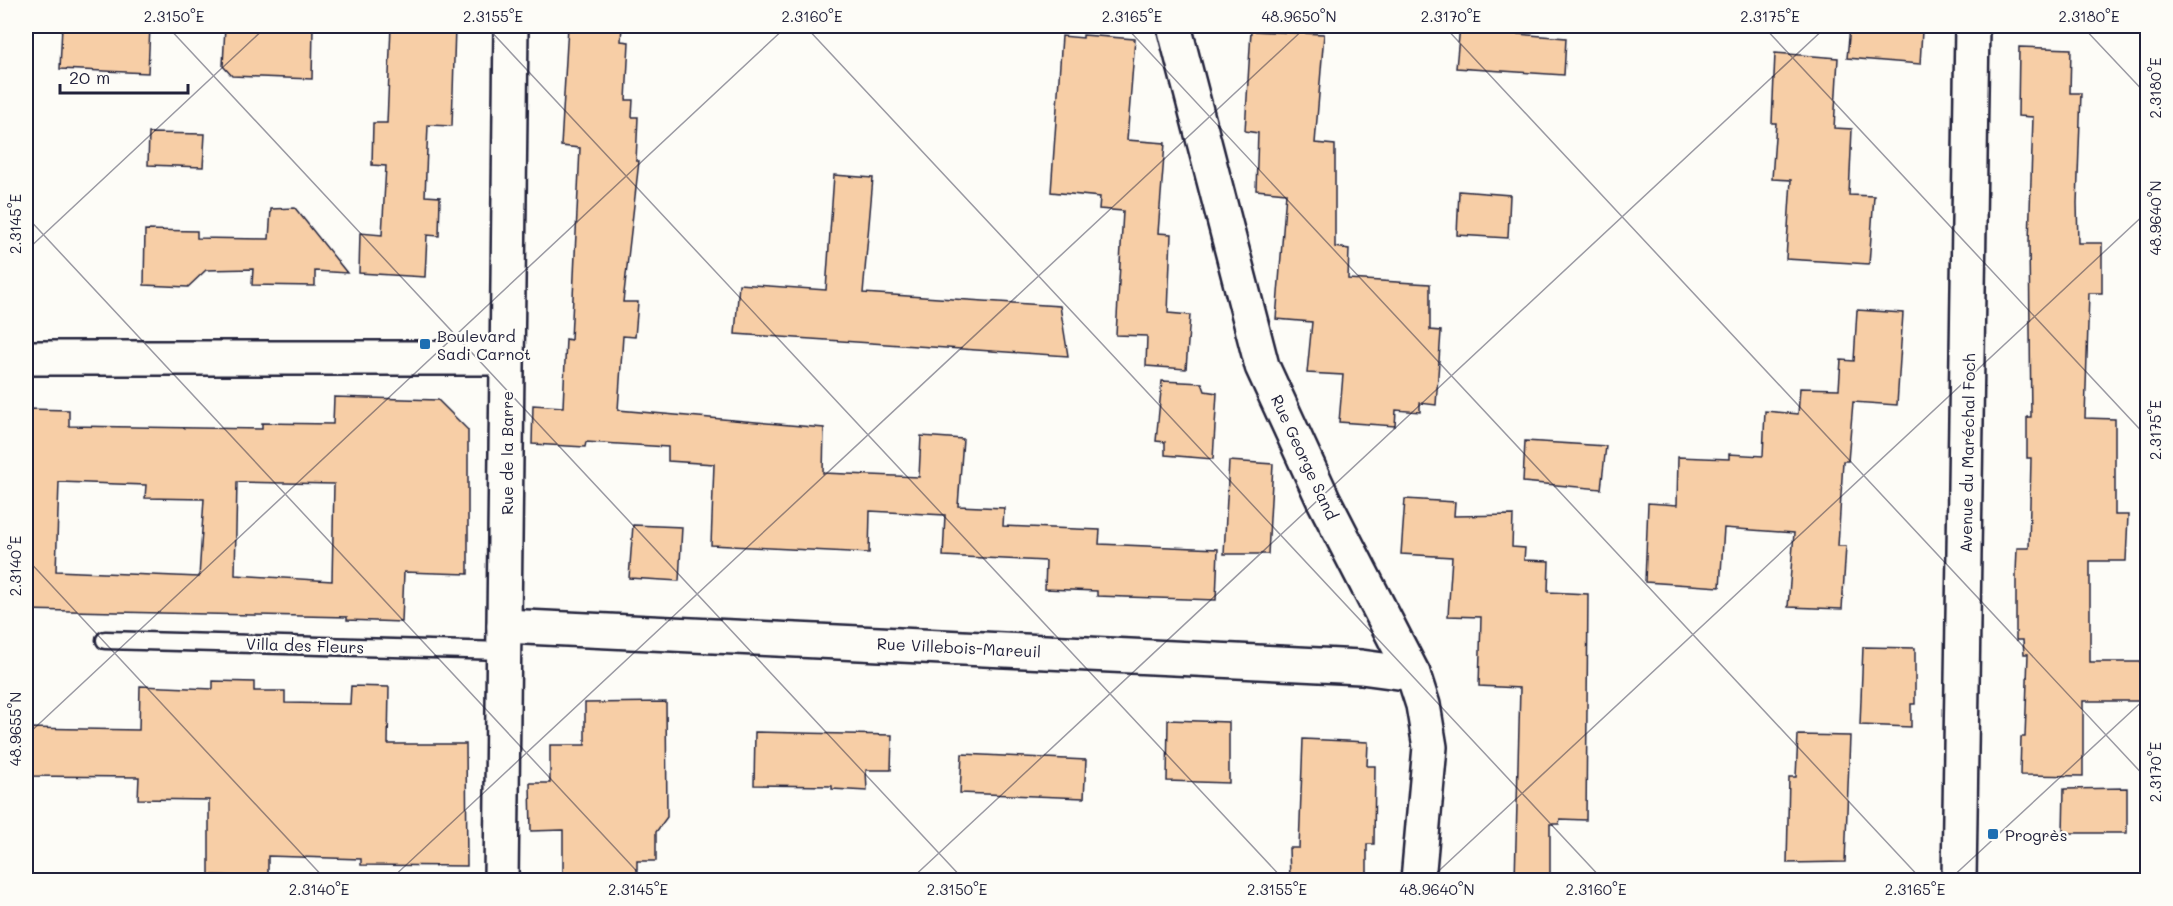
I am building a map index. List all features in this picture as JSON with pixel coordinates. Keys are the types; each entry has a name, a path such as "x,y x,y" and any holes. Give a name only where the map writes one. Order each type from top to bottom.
{"street":[{"name":"Rue de la Barre","path":"501,880 511,26"},
{"name":"Rue George Sand","path":"1174,26 1262,366 1323,499 1413,674 1424,705 1430,747 1419,880"},
{"name":"Avenue du Maréchal Foch","path":"1959,880 1972,26"},
{"path":"26,358 507,358"},
{"name":"Rue Villebois-Mareuil","path":"504,638 1361,667 1413,674"}],"lane":[{"name":"Villa des Fleurs","path":"105,640 504,638"}],"building":[{"path":"62,26 150,26 148,73 60,69"},
{"path":"225,26 313,26 312,79 232,76 223,66"},
{"path":"391,26 455,26 452,126 428,125 425,196 440,197 439,236 427,235 425,277 359,273 360,233 382,235 386,166 372,165 373,123 387,123"},
{"path":"568,26 622,26 621,41 629,42 626,100 633,100 632,117 638,117 636,161 639,161 623,302 638,302 635,337 623,336 618,410 824,428 823,473 919,477 921,436 963,439 958,506 1004,508 1003,526 1100,530 1099,544 1218,549 1216,600 1097,596 1097,591 1045,589 1046,561 943,556 945,515 870,511 869,553 711,545 714,464 668,461 668,447 586,442 585,447 532,444 533,405 563,407 566,339 571,340 580,148 561,146"},
{"path":"1460,26 1494,26 1493,32 1566,38 1564,75 1456,68"},
{"path":"1850,27 1922,31 1920,64 1847,58"},
{"path":"1251,31 1324,34 1315,143 1335,145 1335,247 1349,249 1348,279 1430,284 1430,330 1441,331 1436,405 1420,403 1420,412 1396,410 1395,426 1339,422 1343,375 1307,373 1312,322 1276,319 1286,193 1256,190 1258,133 1245,131"},
{"path":"1083,35 1135,39 1127,140 1165,143 1158,233 1171,234 1168,313 1190,315 1186,369 1146,366 1147,336 1116,335 1123,211 1099,209 1100,197 1051,192 1062,36 1083,38"},
{"path":"2019,47 2071,49 2070,93 2081,93 2078,243 2102,243 2102,293 2089,293 2085,418 2115,419 2115,515 2128,515 2126,561 2090,561 2090,662 2148,662 2148,701 2083,701 2083,776 2020,775 2021,737 2025,737 2028,654 2024,654 2023,640 2016,640 2016,573 2017,548 2029,548 2031,458 2027,458 2027,417 2031,417 2029,242 2033,117 2018,116"},
{"path":"1775,53 1838,58 1834,128 1852,129 1849,195 1874,196 1869,264 1786,259 1791,180 1772,179 1776,123 1772,123"},
{"path":"149,133 205,134 203,167 148,165"},
{"path":"834,175 873,178 863,293 1060,306 1068,356 735,334 739,284 826,290"},
{"path":"1459,191 1510,195 1508,238 1457,235"},
{"path":"295,208 347,273 315,271 315,286 252,285 253,269 206,270 188,287 144,285 145,230 197,231 197,238 269,239 271,209"},
{"path":"1857,310 1903,313 1897,405 1853,402 1848,461 1843,461 1838,546 1846,546 1842,609 1788,607 1794,533 1724,528 1720,587 1645,582 1648,503 1677,505 1678,457 1729,459 1729,454 1763,456 1765,411 1798,414 1800,388 1839,389 1841,360 1854,361"},
{"path":"1162,381 1202,383 1205,391 1217,393 1213,459 1165,455 1165,442 1156,441"},
{"path":"334,397 438,400 468,430 468,574 404,572 402,622 347,620 347,617 26,610 26,409 69,410 69,426 262,429 262,423 333,424","holes":["59,482 146,485 145,498 204,499 199,577 56,571","237,482 334,484 332,581 235,575"]},
{"path":"1525,441 1606,446 1601,489 1523,482"},
{"path":"1229,461 1273,464 1268,554 1224,554"},
{"path":"1405,499 1455,502 1454,516 1513,515 1512,547 1525,548 1524,560 1549,561 1548,592 1588,594 1586,820 1560,819 1559,824 1550,824 1550,880 1515,880 1520,688 1479,686 1481,617 1448,616 1452,557 1401,554"},
{"path":"633,525 682,527 679,581 629,578"},
{"path":"1863,647 1915,648 1915,704 1911,704 1911,727 1860,725"},
{"path":"213,681 254,682 254,691 285,691 285,703 350,704 351,686 389,687 388,744 466,744 467,866 361,865 361,859 268,856 268,877 209,875 209,800 138,799 139,777 26,776 26,728 139,730 140,686 213,689"},
{"path":"666,702 667,817 656,832 656,861 637,861 637,880 563,880 563,830 531,831 530,783 550,783 550,745 585,745 585,703"},
{"path":"1168,720 1229,722 1229,783 1167,781"},
{"path":"755,732 892,735 891,770 866,770 867,791 832,789 832,786 754,785"},
{"path":"1798,735 1850,736 1845,862 1787,863 1789,777 1796,777"},
{"path":"1303,739 1368,742 1367,766 1375,766 1374,844 1367,844 1367,880 1290,880 1289,848 1299,848"},
{"path":"962,754 1086,760 1084,798 960,793"},
{"path":"2127,788 2127,833 2063,833 2064,789"}],"place":[{"name":"Boulevard Sadi Carnot","path":"425,344"},
{"name":"Progrès","path":"1993,834"}]}
